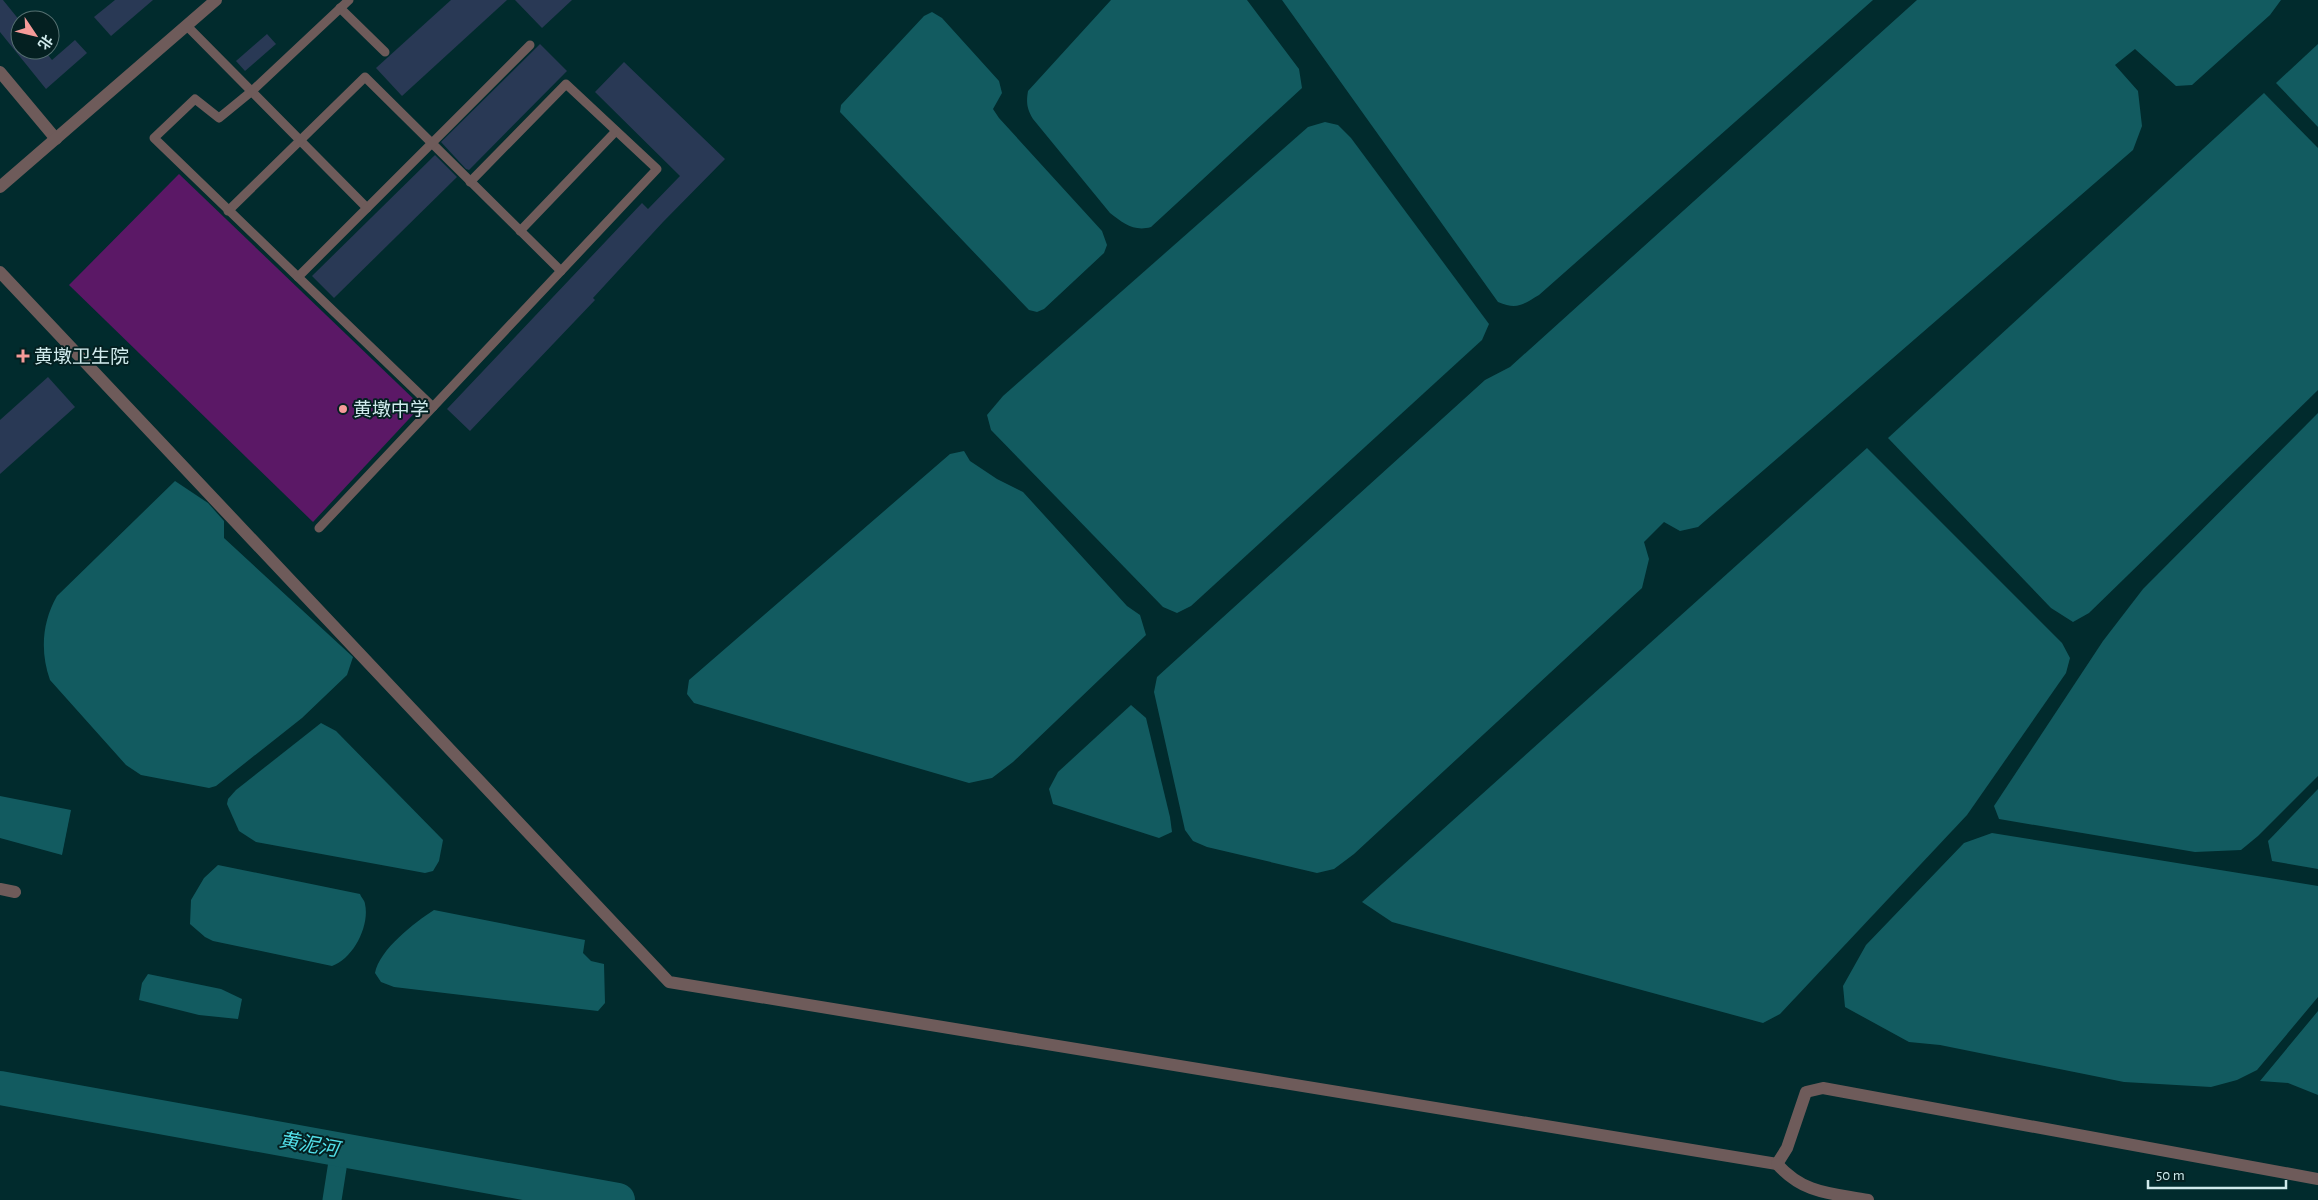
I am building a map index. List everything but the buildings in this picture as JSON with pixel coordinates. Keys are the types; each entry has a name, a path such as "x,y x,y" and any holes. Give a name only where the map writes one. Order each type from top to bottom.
{"street":[{"path":"0,187 216,0"},
{"path":"0,72 56,139"},
{"path":"0,272 669,982 1777,1164 1788,1176 1806,1188 1868,1200"},
{"path":"0,889 15,892"},
{"path":"1777,1164 1787,1148 1806,1092 1823,1088 2318,1179"}],"lane":[{"path":"349,0 252,91 219,118 195,100 154,138 433,407"},
{"path":"340,8 385,52"},
{"path":"187,26 367,208"},
{"path":"298,277 530,45"},
{"path":"228,210 365,78 561,271"},
{"path":"320,528 657,169 566,84 470,182"},
{"path":"520,231 616,131"}],"shaded area":[{"path":"179,174 421,406 313,522 69,285"}],"water":[{"path":"1111,0 1247,0 1299,69 1302,88 1151,227 1145,228 1129,226 1110,213 1033,119 1028,106 1028,91"},
{"path":"1282,0 1873,0 1539,295 1524,304 1510,306 1498,302"},
{"path":"1917,0 2281,0 2270,15 2192,85 2176,86 2135,49 2115,65 2138,91 2142,126 2133,150 1698,527 1680,531 1664,522 1644,542 1649,559 1642,588 1354,854 1334,869 1317,873 1207,847 1193,841 1185,830 1154,692 1157,677 1485,380 1510,367"},
{"path":"932,12 942,18 999,81 1002,93 993,109 999,118 1102,231 1107,245 1104,253 1044,309 1037,312 1029,310 840,112 841,105 924,16"},
{"path":"2318,44 2318,127 2276,83"},
{"path":"2264,93 2318,148 2318,390 2089,613 2073,622 2051,608 1888,438"},
{"path":"1325,122 1338,125 1351,138 1489,324 1482,340 1191,606 1177,613 1163,607 991,430 987,415 1003,396 1308,127"},
{"path":"2318,413 2318,776 2258,836 2241,850 2195,852 1999,819 1994,806 2103,641 2143,589"},
{"path":"1867,448 2062,643 2070,658 2066,673 1967,815 1780,1014 1763,1023 1392,922 1362,902"},
{"path":"964,451 970,461 997,479 1023,492 1127,606 1140,615 1146,635 1013,762 992,778 969,783 694,703 687,694 689,680 950,454"},
{"path":"175,481 208,503 224,521 224,538 353,657 347,675 302,718 216,786 209,788 141,775 126,765 50,680 45,659 44,637 48,616 57,596"},
{"path":"1131,705 1146,718 1170,817 1172,832 1159,838 1053,804 1049,789 1058,772"},
{"path":"321,723 336,731 443,840 439,861 433,871 425,873 256,842 239,831 227,804 228,799 236,790"},
{"path":"2318,789 2318,869 2272,861 2268,841"},
{"path":"0,796 71,810 62,855 0,838"},
{"path":"1992,833 2318,886 2318,997 2257,1070 2237,1080 2211,1087 2124,1082 1940,1045 1909,1042 1845,1007 1843,986 1866,945 1964,843"},
{"path":"218,865 360,894 365,903 366,913 365,922 358,941 347,956 332,966 213,941 205,937 190,924 191,900 204,878"},
{"path":"434,910 585,940 583,953 591,961 604,964 605,1003 598,1011 394,987 381,982 375,973 383,955 408,929"},
{"path":"148,974 221,989 242,999 238,1019 199,1015 139,1000 142,983"},
{"path":"2318,1011 2318,1095 2288,1083 2260,1081"}],"waterway":[{"name":"黄泥河","path":"0,1088 618,1200"},
{"path":"332,1200 340,1149"}],"place":[{"name":"黄墩卫生院","path":"23,356"},
{"name":"黄墩中学","path":"343,409"}]}
